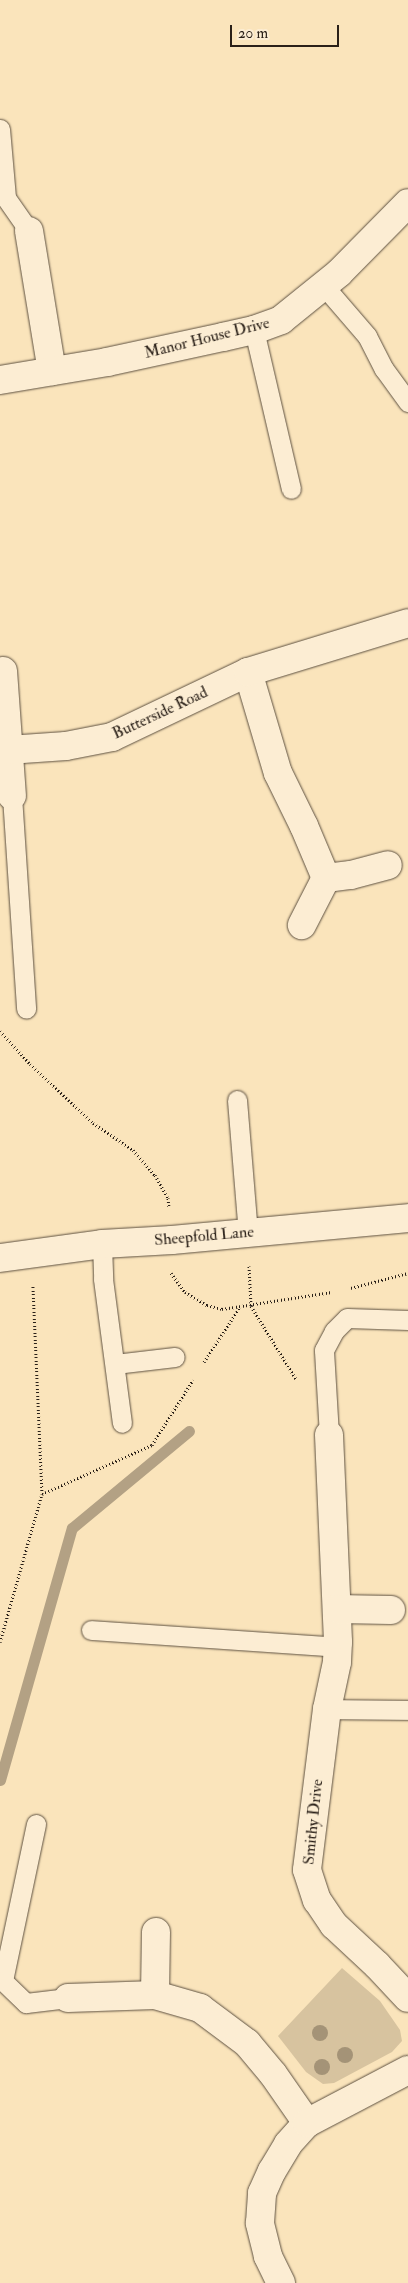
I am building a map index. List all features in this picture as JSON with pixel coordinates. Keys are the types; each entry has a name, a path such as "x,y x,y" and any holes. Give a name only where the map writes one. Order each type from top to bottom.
{"street":[{"name":"Manor House Drive","path":"0,380 107,362 254,330 281,320 324,286 390,224 408,204"},
{"path":"29,231 52,371"},
{"name":"Butterside Road","path":"8,750 66,746 112,737 248,672 408,622"},
{"path":"3,671 12,796"},
{"path":"248,672 278,773 304,826 326,878 302,925"},
{"path":"326,878 351,876 388,865"},
{"name":"Sheepfold Lane","path":"0,1258 102,1244 172,1240 408,1218"},
{"name":"Smithy Drive","path":"329,1435 338,1647 327,1708 307,1870 317,1900 334,1925 377,1965 408,1998"},
{"path":"337,1609 391,1610"},
{"path":"155,1995 156,1932"},
{"path":"68,1998 155,1995 200,2008 246,2043 273,2074 308,2124"},
{"path":"280,2283 268,2256 260,2222 262,2192 288,2144 308,2124 408,2070"}],"lane":[{"path":"0,129 6,198 29,231"},
{"path":"324,286 367,336 384,369 408,402"},
{"path":"254,330 291,489"},
{"path":"12,796 26,1009"},
{"path":"237,1100 248,1233"},
{"path":"102,1244 103,1279 122,1423"},
{"path":"329,1435 324,1350 334,1331 347,1318 408,1320"},
{"path":"115,1364 175,1357"},
{"path":"90,1630 338,1647"},
{"path":"327,1708 408,1710"},
{"path":"36,1824 2,1981 26,2003 68,1998"}],"path":[{"path":"0,1031 30,1064 93,1123 133,1150 155,1174 168,1198 172,1240 171,1273 185,1292 207,1305 222,1309 338,1292"},
{"path":"248,1233 251,1306 298,1382"},
{"path":"162,1274 171,1273"},
{"path":"346,1289 408,1273"},
{"path":"0,1642 42,1494 33,1284"},
{"path":"204,1364 240,1306"},
{"path":"42,1494 152,1445 198,1372"}],"shaded area":[{"path":"342,1968 380,2001 400,2030 402,2041 392,2052 334,2083 323,2084 306,2072 278,2036"}],"waterway":[{"path":"0,1780 72,1528 189,1431"}]}
